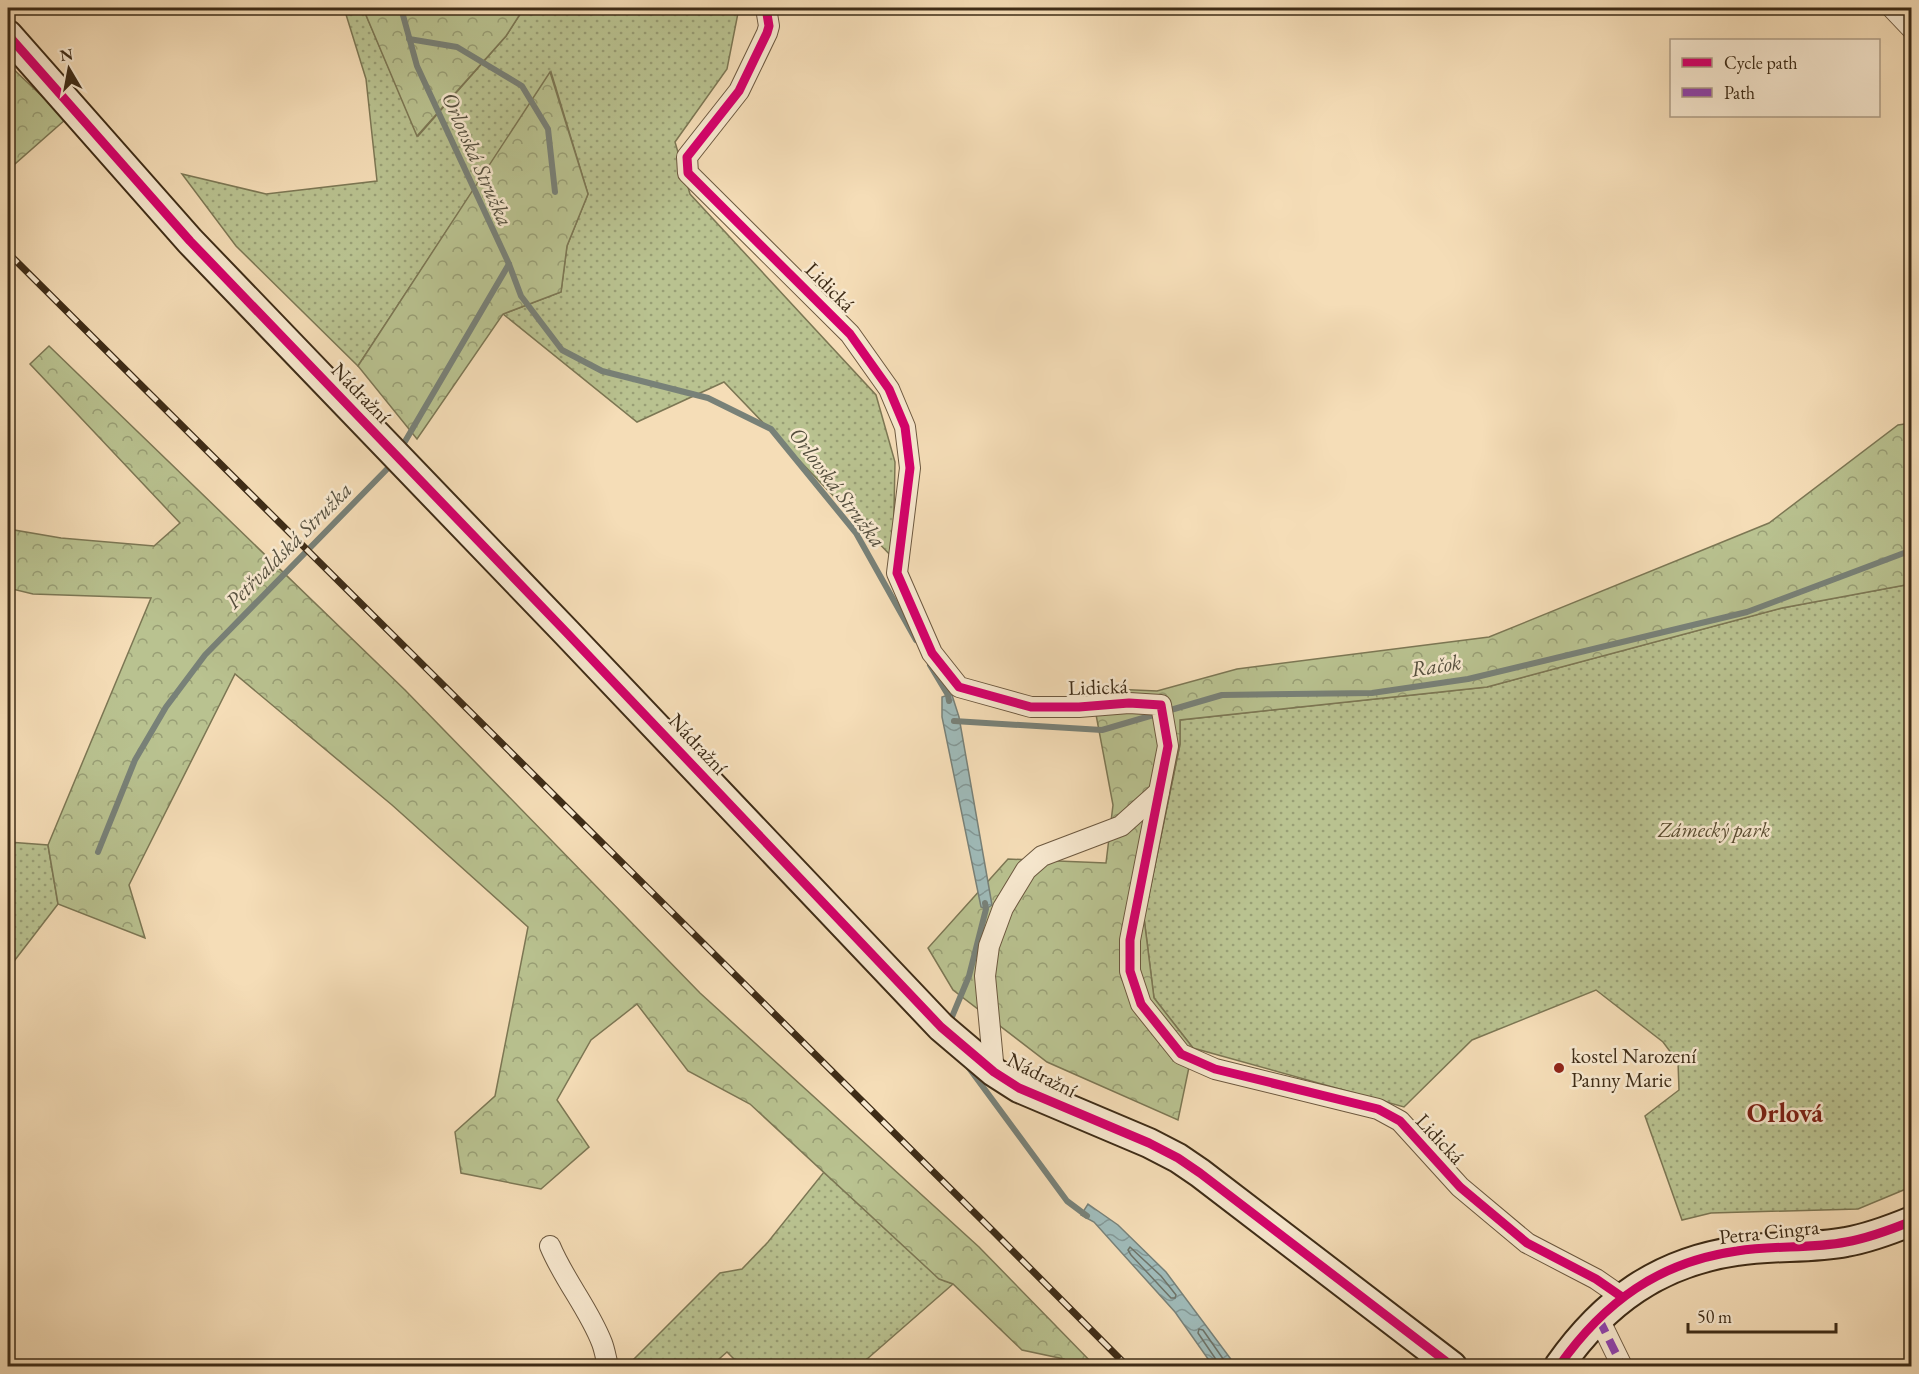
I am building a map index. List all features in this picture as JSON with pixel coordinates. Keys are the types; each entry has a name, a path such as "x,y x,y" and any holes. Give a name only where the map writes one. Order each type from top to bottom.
{"street":[{"name":"Lidická","path":"766,8 769,26 767,33 739,91 687,157 688,173 850,334 889,389 905,427 910,468 897,573 932,653 959,687 1031,706 1129,703 1161,705 1168,746 1132,931 1130,971 1141,1004 1182,1054 1215,1069 1378,1109 1400,1121 1461,1187 1527,1243 1596,1279 1622,1297"},
{"path":"1892,8 1911,29"},
{"name":"Nádražní","path":"8,35 138,184 243,297 574,640 941,1027 994,1072 1019,1088 1149,1143 1178,1158 1210,1180 1452,1366"},
{"path":"994,1072 985,976 989,946 1003,908 1026,870 1042,856 1120,826 1159,792"},
{"name":"Petra Cingra","path":"1560,1366 1572,1349 1622,1297 1666,1271 1713,1255 1739,1250 1846,1242 1888,1231 1911,1221"},
{"path":"550,1246 559,1268 584,1306 602,1343 608,1366"},
{"path":"1599,1319 1622,1366"}],"green space":[{"path":"344,8 363,8 418,136 506,36 524,8 739,8 727,69 675,142 690,194 876,395 895,462 893,558 724,382 637,422 503,314 561,292 567,246 588,194 551,72 358,366 236,246 182,174 266,194 377,181 366,79"},
{"path":"363,8 524,8 506,36 417,136"},
{"path":"8,64 66,119 8,170"},
{"path":"550,72 588,194 567,246 561,292 503,314 417,439 358,366"},
{"path":"49,346 405,690 700,993 979,1247 1095,1366 1073,1366 1064,1359 1022,1350 953,1284 939,1279 750,1104 688,1071 637,1004 591,1040 557,1100 589,1147 541,1189 461,1173 455,1132 495,1096 528,927 392,805 235,674 129,885 145,938 58,904 48,845 151,598 33,594 8,588 8,529 61,538 154,546 180,523 30,364"},
{"path":"1911,423 1911,584 1782,608 1487,687 1180,720 1180,744 1144,918 1154,998 1193,1048 1178,1120 1047,1062 953,990 928,948 1008,859 1106,863 1113,805 1091,688 1157,691 1237,669 1489,637 1769,523 1898,425"},
{"name":"Zámecký park","path":"1911,584 1912,1186 1858,1209 1711,1213 1682,1220 1645,1116 1679,1090 1678,1062 1663,1042 1596,990 1472,1040 1404,1107 1193,1048 1154,998 1144,918 1180,744 1180,720 1487,687 1782,608"},
{"path":"8,842 48,845 58,904 8,969"},
{"path":"824,1172 939,1278 953,1284 859,1366 741,1366 727,1352 711,1366 627,1366 720,1273 742,1269 768,1242"}],"water":[{"path":"952,695 959,717 992,905 986,909 981,907 942,717 942,697"},
{"path":"1088,1204 1118,1225 1166,1272 1236,1366 1213,1366 1175,1312 1094,1222 1081,1215"}],"waterway":[{"name":"Orlovská Stružka","path":"401,8 417,66 509,264 521,296 562,350 602,371 708,398 771,429 856,533 916,640"},
{"path":"409,39 457,47 522,86 548,129 555,192"},
{"name":"Petřvaldská Stružka","path":"400,450 509,264"},
{"name":"Petřvaldská Stružka","path":"98,852 135,760 166,707 205,655 392,464"},
{"name":"Račok","path":"954,721 1102,730 1222,695 1372,693 1468,679 1747,612 1912,550"},
{"name":"Orlovská Stružka","path":"930,665 948,695 949,701"},
{"name":"Orlovská Stružka","path":"949,1024 969,976 986,909 985,903"},
{"name":"Orlovská Stružka","path":"969,1068 1067,1201 1087,1216"}],"railway":[{"path":"8,253 1127,1366"}],"marked path":[{"path":"1599,1319 1622,1366"}],"cycle path":[{"path":"766,8 769,26 767,33 739,91 687,157 688,173 850,334 889,389 905,427 910,468 897,573 932,653 959,687 1031,707 1079,707 1129,703 1161,705 1168,746 1130,940 1130,971 1141,1004 1181,1054 1215,1069 1378,1109 1400,1121 1460,1187 1527,1243 1596,1279 1622,1297"},
{"path":"8,35 190,241 941,1027 994,1072 1019,1088 1149,1143 1178,1158 1452,1366"},
{"path":"1559,1366 1576,1343 1615,1304 1658,1275 1709,1256 1764,1248 1819,1246 1846,1242 1912,1221"}],"place":[{"name":"kostel Narození Panny Marie","path":"1559,1068"}],"district":[{"name":"Orlová","path":"1785,1113"}]}
